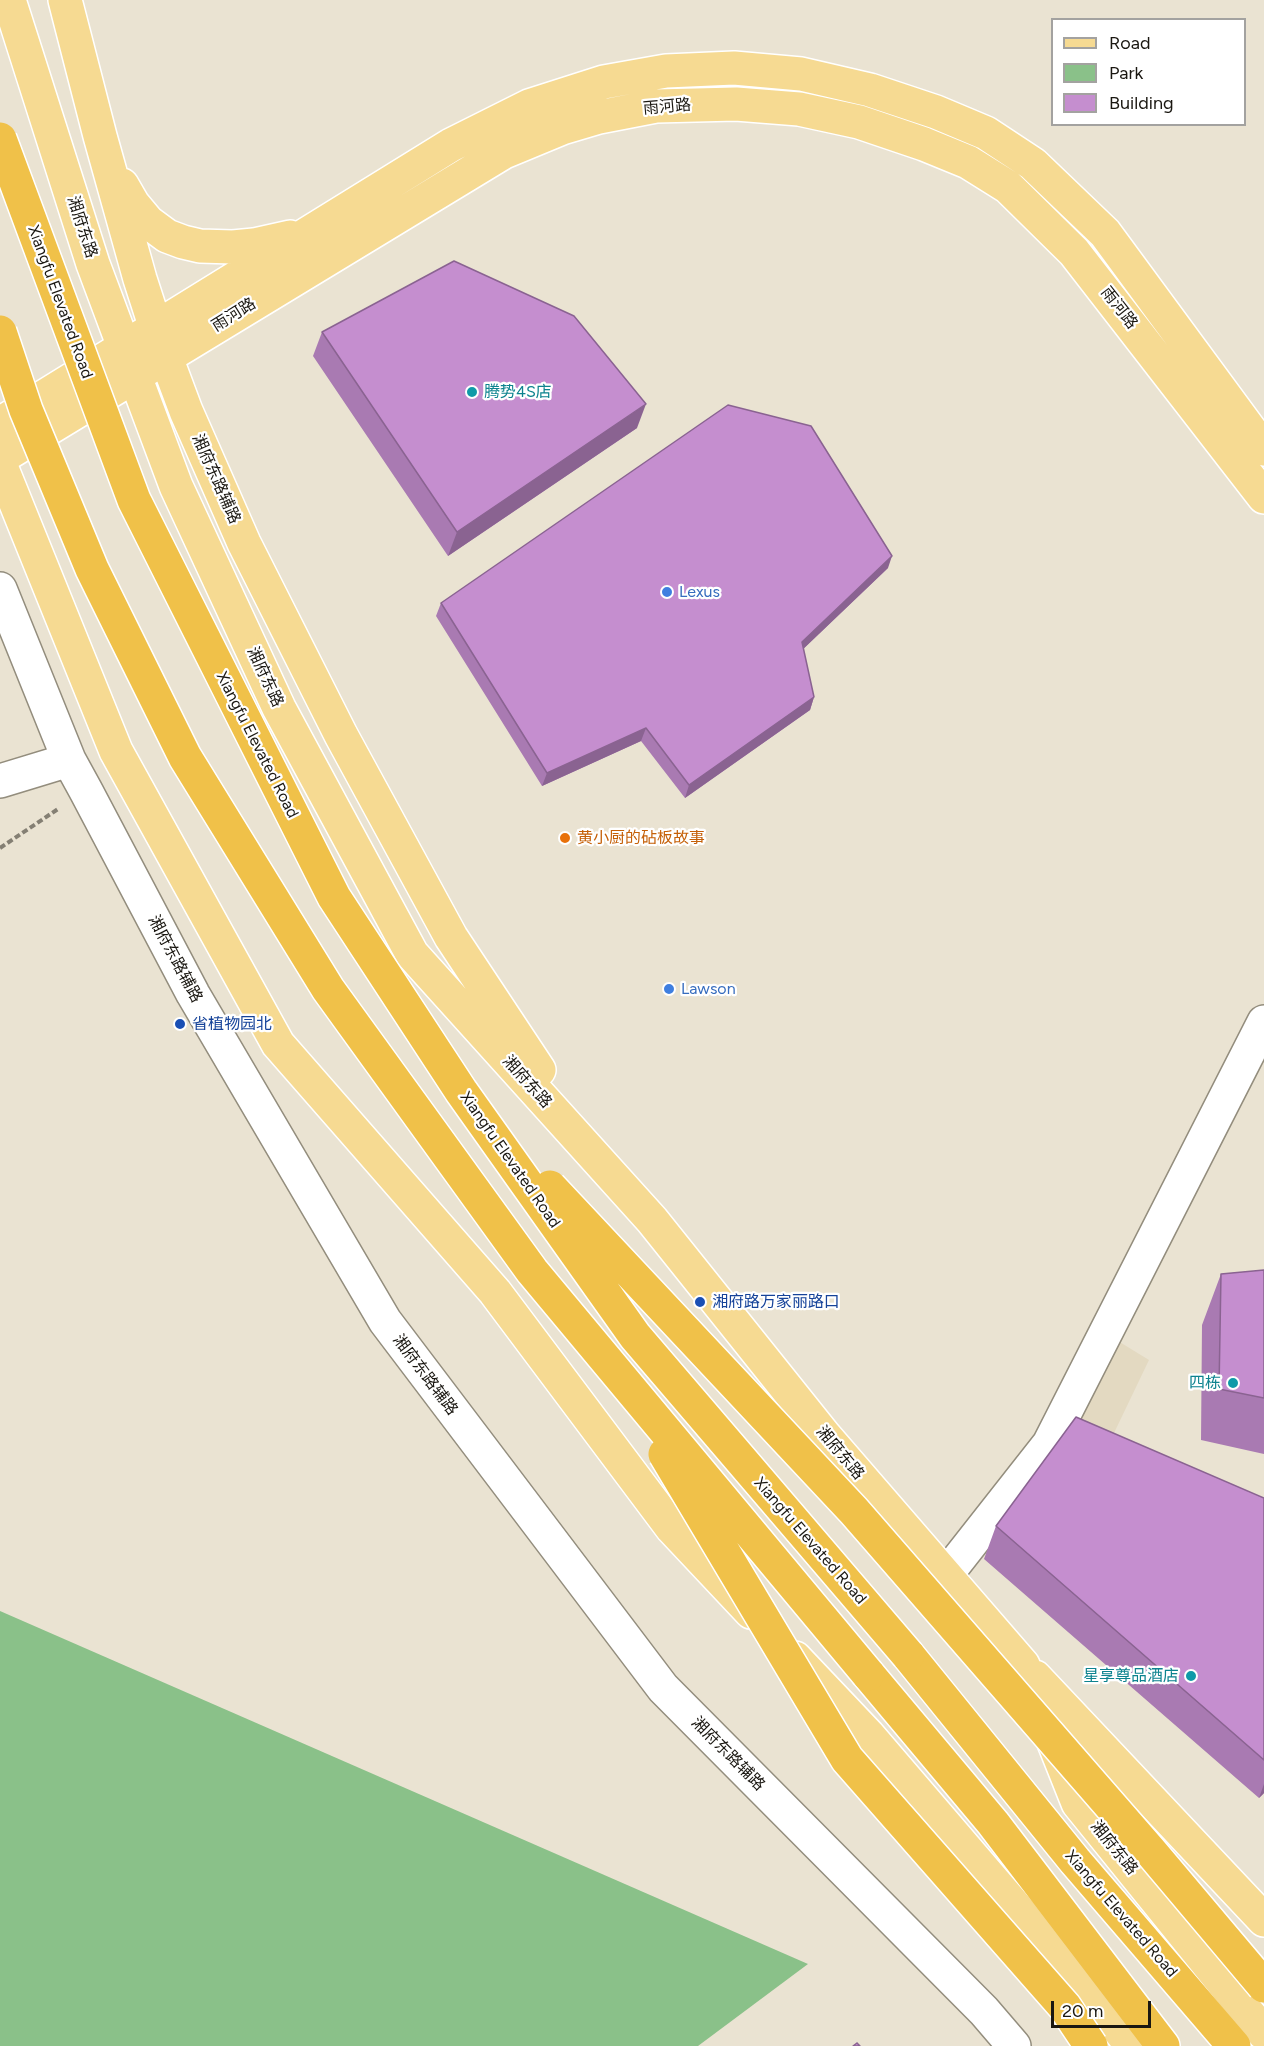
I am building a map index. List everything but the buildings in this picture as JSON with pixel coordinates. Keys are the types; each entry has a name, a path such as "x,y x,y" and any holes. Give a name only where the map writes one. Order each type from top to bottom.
{"highway":[{"name":"Xiangfu Elevated Road","path":"0,139 134,501 334,897 461,1091 635,1336 908,1655 1075,1861 1234,2046"},
{"path":"0,332 26,410 92,569 185,757 328,989 532,1270 993,1823 1163,2046"},
{"path":"461,1091 854,1511 1151,1852 1264,1986"},
{"path":"611,1365 847,1759 1065,2007 1091,2046"}],"main road":[{"name":"湘府东路","path":"9,0 93,264 176,486 279,708 412,954 652,1220 824,1435 1023,1665 1078,1803 1264,2033"},
{"name":"湘府东路辅路","path":"65,0 100,136 161,343 191,423 244,543 341,735 451,937 544,1077 652,1220"},
{"name":"雨河路","path":"0,458 130,362 161,343 323,225 451,145 529,106 604,82 666,71 734,68 801,74 870,90 936,112 986,133 1033,164 1105,233 1264,449"},
{"name":"雨河路","path":"161,343 212,328 504,152 562,128 599,117 656,105 736,104 799,109 859,122 924,144 968,162 1008,186 1074,252 1264,497"},
{"path":"100,136 120,182 133,204 148,222 167,236 200,246 233,248 279,240 323,225"},
{"path":"191,423 188,399 189,379 194,359 212,328"},
{"name":"雨河路","path":"0,424 130,362"},
{"path":"0,464 116,751 278,1044 495,1292 672,1528 868,1735 1132,2046"},
{"path":"1023,1665 1264,1920"}],"street":[{"name":"湘府东路辅路","path":"0,589 69,760 193,994 385,1321 663,1688 984,2011 1014,2046"},
{"path":"0,782 69,760"},
{"path":"946,1575 1049,1444 1264,1022"}],"path":[{"path":"0,848 86,790"}],"shaded area":[{"path":"1118,1341 1149,1360 1103,1456 1072,1435"}],"green space":[{"path":"0,1611 808,1964 698,2046 0,2046"}],"place":[{"name":"腾势4S店","path":"472,392"},
{"name":"Lexus","path":"667,592"},
{"name":"黄小厨的砧板故事","path":"565,838"},
{"name":"Lawson","path":"669,989"},
{"name":"省植物园北","path":"180,1024"},
{"name":"湘府路万家丽路口","path":"700,1302"},
{"name":"四栋","path":"1233,1383"},
{"name":"星享尊品酒店","path":"1191,1676"}]}
